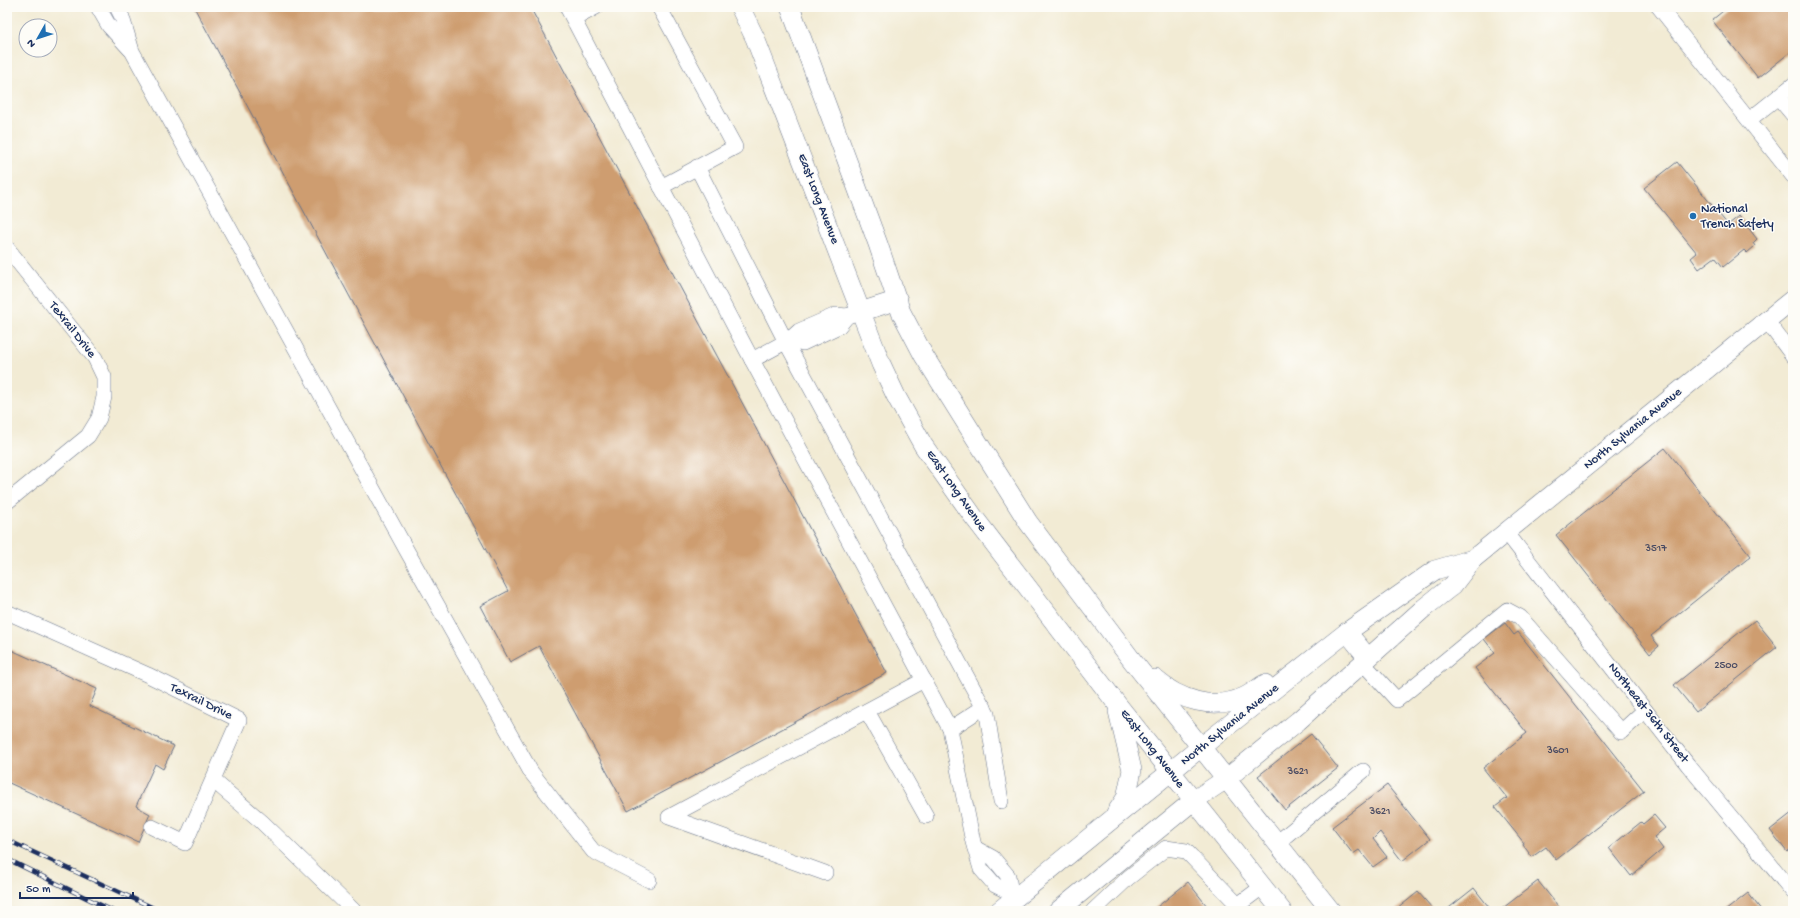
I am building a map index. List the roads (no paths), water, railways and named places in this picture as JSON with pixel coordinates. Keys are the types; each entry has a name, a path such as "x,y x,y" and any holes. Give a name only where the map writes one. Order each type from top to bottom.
{"main road":[{"name":"East Long Avenue","path":"740,7 755,38 854,314 923,444 973,516 1170,773 1282,911"},
{"path":"790,7 898,300 912,335 924,356 1028,522 1130,658 1331,911"},
{"name":"North Sylvania Avenue","path":"1058,911 1193,801 1226,779 1298,721 1453,585 1473,559 1793,299"},
{"path":"854,314 898,300"},
{"name":"North Sylvania Avenue","path":"999,911 1013,896 1111,822 1201,747 1340,637 1435,570 1473,559"},
{"path":"1130,658 1163,687 1181,697 1202,703 1223,703 1244,697 1340,637 1365,661"},
{"path":"1111,822 1126,798 1132,770 1117,704"}],"street":[{"path":"98,7 109,26 132,51"},
{"path":"117,7 122,17 132,51 407,551 531,772 593,851 649,880"},
{"path":"596,7 571,13 752,360 950,729 974,848 981,869 994,885 1013,896"},
{"path":"659,7 735,147 661,186"},
{"path":"1659,7 1793,176"},
{"path":"1749,120 1793,84"},
{"path":"1778,97 1793,115"},
{"path":"698,167 788,341 984,707 987,714 1001,801"},
{"name":"Texrail Drive","path":"7,248 95,358 104,378 104,398 99,418 88,436 7,502"},
{"path":"752,360 788,341 799,331 836,315 854,314"},
{"path":"1766,320 1793,356"},
{"name":"Northeast 36th Street","path":"1506,532 1688,765 1793,892"},
{"path":"1365,661 1397,700 1507,610 1520,617 1621,732 1645,710"},
{"name":"Texrail Drive","path":"7,612 148,675 239,720 214,781 185,843 152,827"},
{"path":"825,873 669,817 924,680"},
{"path":"950,729 984,707"},
{"path":"867,710 926,816"},
{"path":"1277,843 1363,771"},
{"path":"214,781 262,822 354,911"},
{"path":"1093,911 1128,878 1166,848 1186,852 1238,905 1262,887"}],"railway":[{"path":"7,840 160,911"},
{"path":"7,859 113,911"}],"place":[{"name":"National Trench Safety","path":"1693,216"}]}
